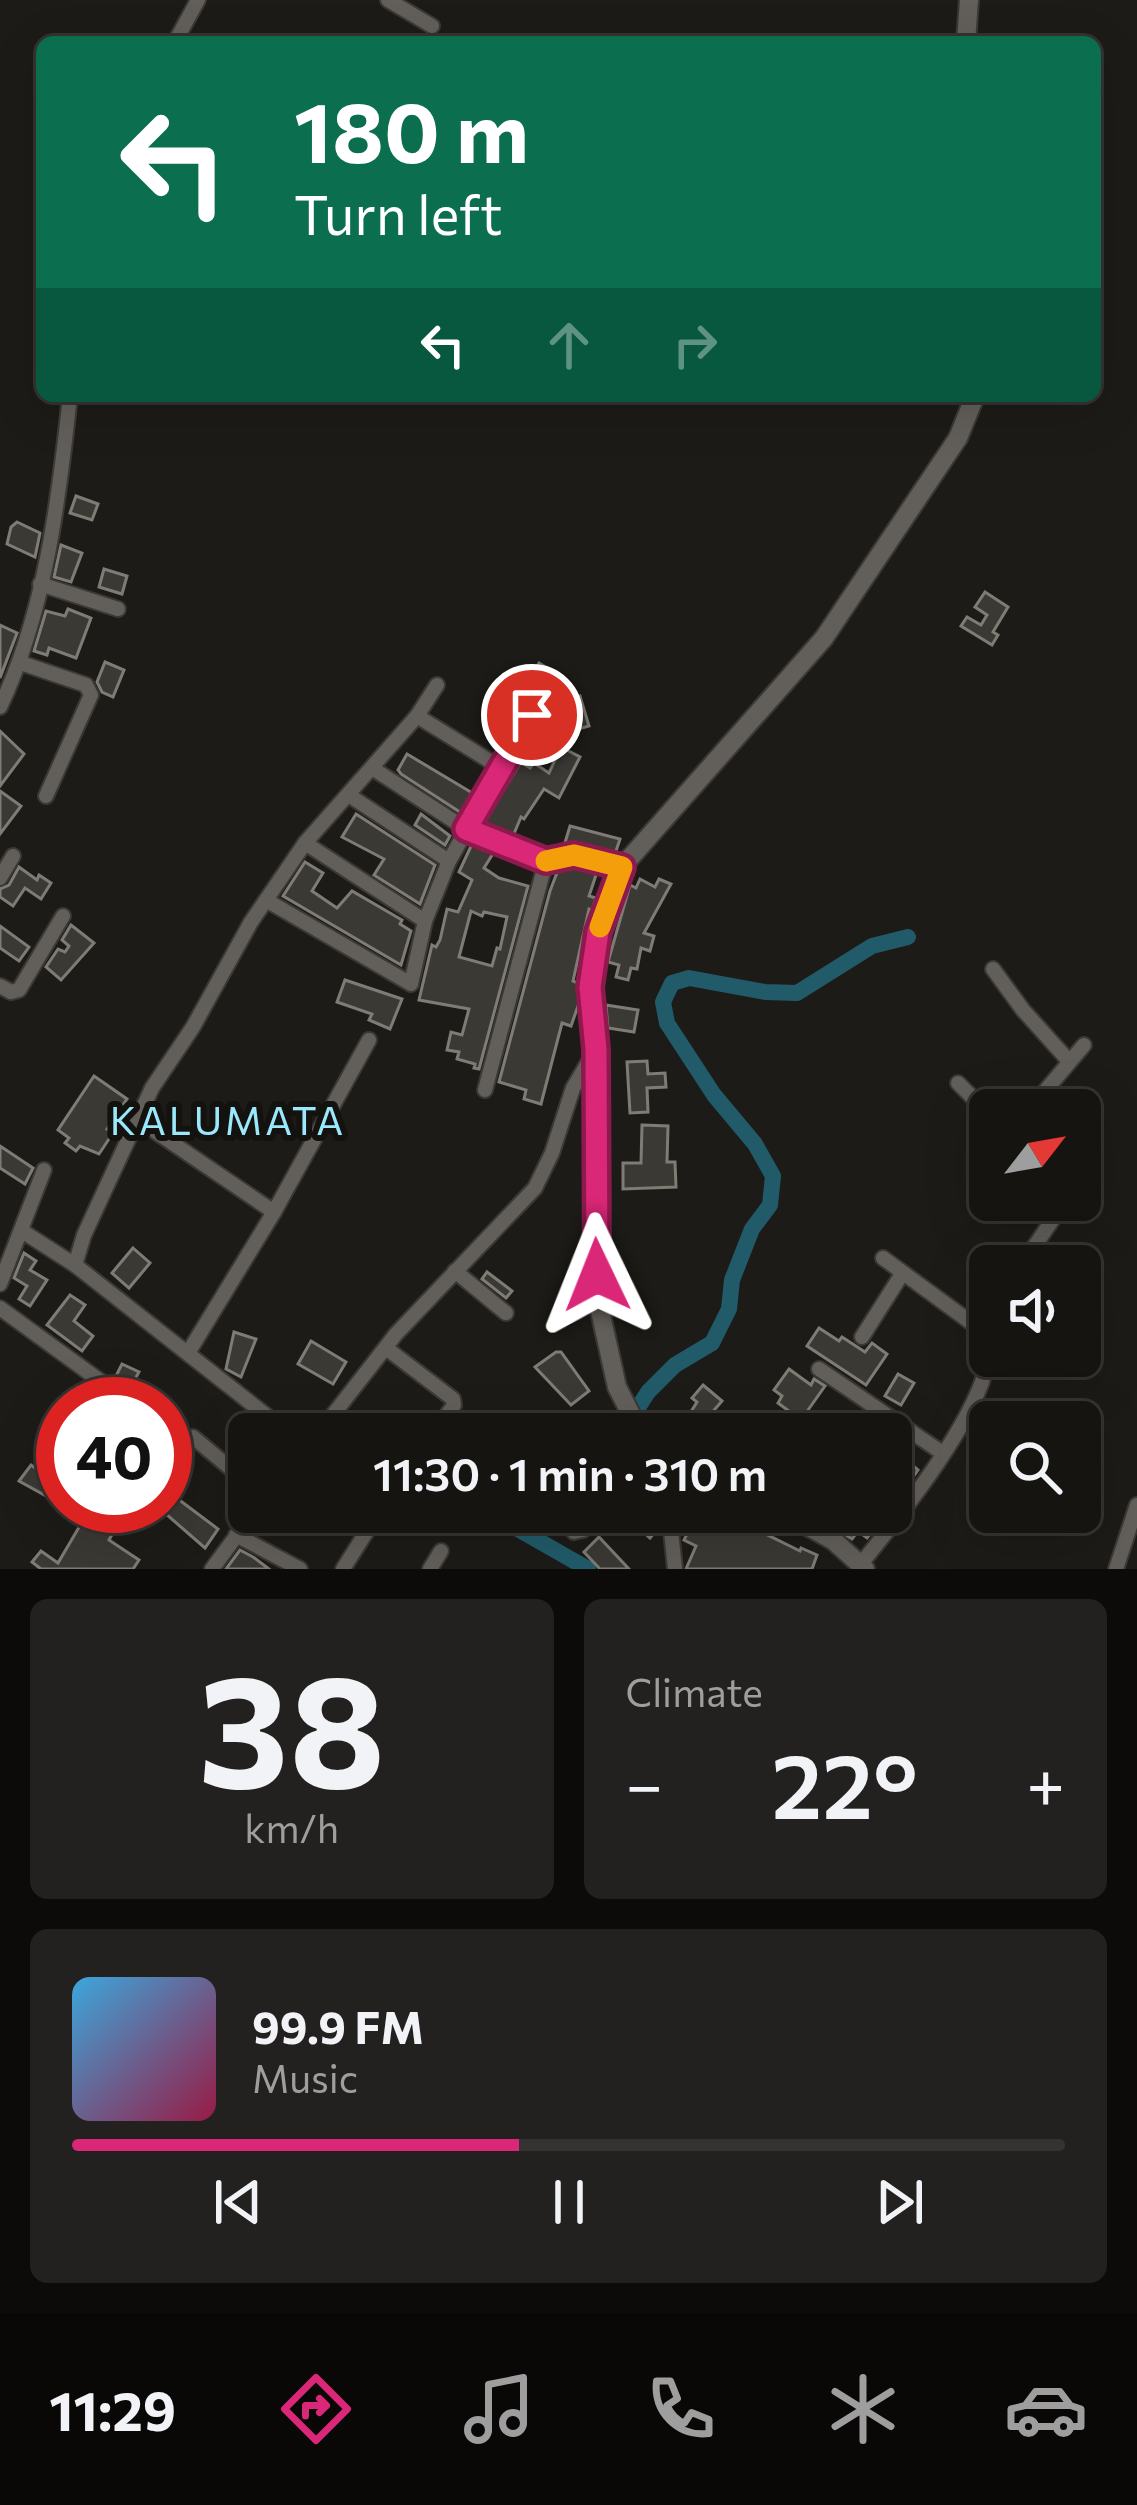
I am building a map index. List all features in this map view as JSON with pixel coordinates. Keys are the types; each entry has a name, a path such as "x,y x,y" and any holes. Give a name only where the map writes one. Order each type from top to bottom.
{"street":[{"path":"178,36 198,0"},
{"path":"388,0 432,26"},
{"path":"966,36 969,0"},
{"path":"0,707 21,663 40,584 69,402"},
{"path":"630,1413 617,1387 599,1306 596,1264 596,1049 590,987 598,932 622,867 824,638 958,438 973,402"},
{"path":"40,584 118,609"},
{"path":"21,663 86,685 91,695 46,796"},
{"path":"75,1264 137,1119 266,899 305,843 417,716 437,685"},
{"path":"266,899 410,984 425,921 449,861 532,715"},
{"path":"417,716 501,768"},
{"path":"372,768 466,829 546,861 574,855 622,867"},
{"path":"350,796 449,861"},
{"path":"305,843 425,921"},
{"path":"0,878 13,856"},
{"path":"485,1090 546,861"},
{"path":"0,986 11,992 19,990 63,916"},
{"path":"993,969 1067,1060"},
{"path":"188,1353 274,1212 369,1040"},
{"path":"1045,1089 1084,1045"},
{"path":"335,1413 454,1271 535,1188 573,1088 596,1049"},
{"path":"958,1083 969,1094"},
{"path":"137,1119 274,1212"},
{"path":"0,1284 44,1170"},
{"path":"22,1232 75,1264 264,1413"},
{"path":"883,1258 969,1319"},
{"path":"454,1271 506,1313"},
{"path":"862,1337 902,1274"},
{"path":"0,1308 95,1377"},
{"path":"386,1348 453,1399 448,1413"},
{"path":"819,1369 941,1452"},
{"path":"820,1533 862,1567 916,1493 983,1377"},
{"path":"193,1438 228,1467"},
{"path":"1116,1569 1137,1505"},
{"path":"343,1569 366,1533"},
{"path":"671,1533 675,1569"},
{"path":"212,1569 236,1535 300,1569"},
{"path":"430,1569 441,1551"}],"building":[{"path":"76,496 98,504 92,520 70,513"},
{"path":"17,522 40,533 35,557 7,544"},
{"path":"61,545 82,553 71,582 54,577"},
{"path":"104,569 127,576 122,594 99,587"},
{"path":"985,592 1008,607 993,632 998,635 992,645 961,626 967,617 981,625 987,615 975,607"},
{"path":"68,609 91,618 76,658 49,648 47,655 34,651 46,611 65,616"},
{"path":"0,625 17,633 0,678"},
{"path":"105,662 124,670 113,697 102,692 97,682"},
{"path":"539,663 559,675 542,704 523,693"},
{"path":"580,696 589,726 558,735 549,706"},
{"path":"0,731 24,754 0,786"},
{"path":"561,747 580,757 559,798 544,789 521,817 513,836 483,824 521,762 530,768 534,763 549,773"},
{"path":"407,754 474,794 463,814 401,774 398,770"},
{"path":"0,791 21,806 0,834"},
{"path":"356,814 435,865 420,904 374,875 384,859 342,837"},
{"path":"421,814 450,836 445,845 415,825"},
{"path":"570,826 620,839 615,854 577,844 564,846"},
{"path":"472,844 494,852 484,868 528,886 479,1069 457,1059 459,1052 447,1050 451,1032 462,1035 469,1009 419,1000 432,945 436,947 440,940 447,909 458,912 472,880 459,872","holes":["471,911 482,916 484,912 507,917 492,966 459,957"]},
{"path":"305,862 323,873 312,891 337,908 352,891 402,920 400,924 411,931 401,965 283,896"},
{"path":"19,867 51,883 41,899 25,888 13,906 0,897 0,889 9,885"},
{"path":"574,867 597,872 589,896 596,898 589,909 573,981 578,983 579,1003 571,1026 562,1023 541,1104 524,1099 526,1090 499,1082 550,891 558,870"},
{"path":"640,879 655,887 659,879 671,884 644,933 654,936 650,951 641,948 637,969 631,968 628,980 616,977 619,965 608,962 630,885 636,888"},
{"path":"71,925 94,943 61,980 46,967 58,949 65,952 69,946 62,940"},
{"path":"0,926 29,947 19,961 0,948"},
{"path":"345,980 402,999 390,1029 369,1020 372,1014 337,1002"},
{"path":"606,1005 638,1010 634,1032 608,1028"},
{"path":"647,1061 648,1074 665,1073 666,1087 647,1088 648,1112 630,1113 627,1062"},
{"path":"94,1076 127,1099 107,1129 113,1133 99,1154 80,1146 76,1151 58,1130"},
{"path":"642,1125 668,1126 667,1162 675,1162 676,1187 623,1189 623,1163 641,1163"},
{"path":"0,1146 33,1168 25,1184 0,1168"},
{"path":"133,1248 150,1263 129,1288 112,1273"},
{"path":"24,1253 36,1261 30,1270 47,1280 30,1306 19,1299 27,1286 14,1278"},
{"path":"487,1272 512,1291 506,1298 482,1279"},
{"path":"70,1295 85,1305 74,1321 93,1336 82,1351 47,1325"},
{"path":"819,1328 865,1352 872,1343 887,1354 866,1385 807,1346"},
{"path":"234,1332 256,1339 241,1377 226,1369"},
{"path":"311,1341 346,1362 333,1384 298,1364"},
{"path":"561,1352 589,1391 571,1405 535,1367"},
{"path":"122,1364 139,1372 136,1377 116,1377"},
{"path":"789,1369 811,1385 814,1379 825,1386 806,1413 792,1413 778,1403 782,1396 774,1390"},
{"path":"898,1374 914,1383 901,1405 885,1396"},
{"path":"703,1385 722,1401 712,1413 690,1413 697,1402 692,1398"},
{"path":"31,1465 36,1469 36,1490 19,1481"},
{"path":"192,1510 218,1529 205,1548 188,1533 192,1533"},
{"path":"76,1533 113,1533 109,1540 139,1560 133,1569 41,1569 32,1562 41,1551 58,1563"},
{"path":"688,1533 764,1533 817,1555 812,1569 686,1569 696,1546 684,1540"},
{"path":"599,1537 629,1569 600,1569 584,1552"},
{"path":"240,1550 253,1557 269,1569 226,1569"}],"waterway":[{"path":"635,1413 675,1365 712,1343 729,1309 732,1280 752,1229 770,1205 773,1176 667,1023 663,1002 672,983 689,978 797,993 872,946 908,937"},
{"path":"525,1533 588,1569"}],"slow traffic":[{"path":"546,861 574,855 622,867 600,927"}],"district":[{"name":"KALUMATA","path":"228,1119"}],"route":[{"path":"532,715 466,829 546,861 574,855 622,867 598,932 590,987 596,1049 597,1275"}]}
